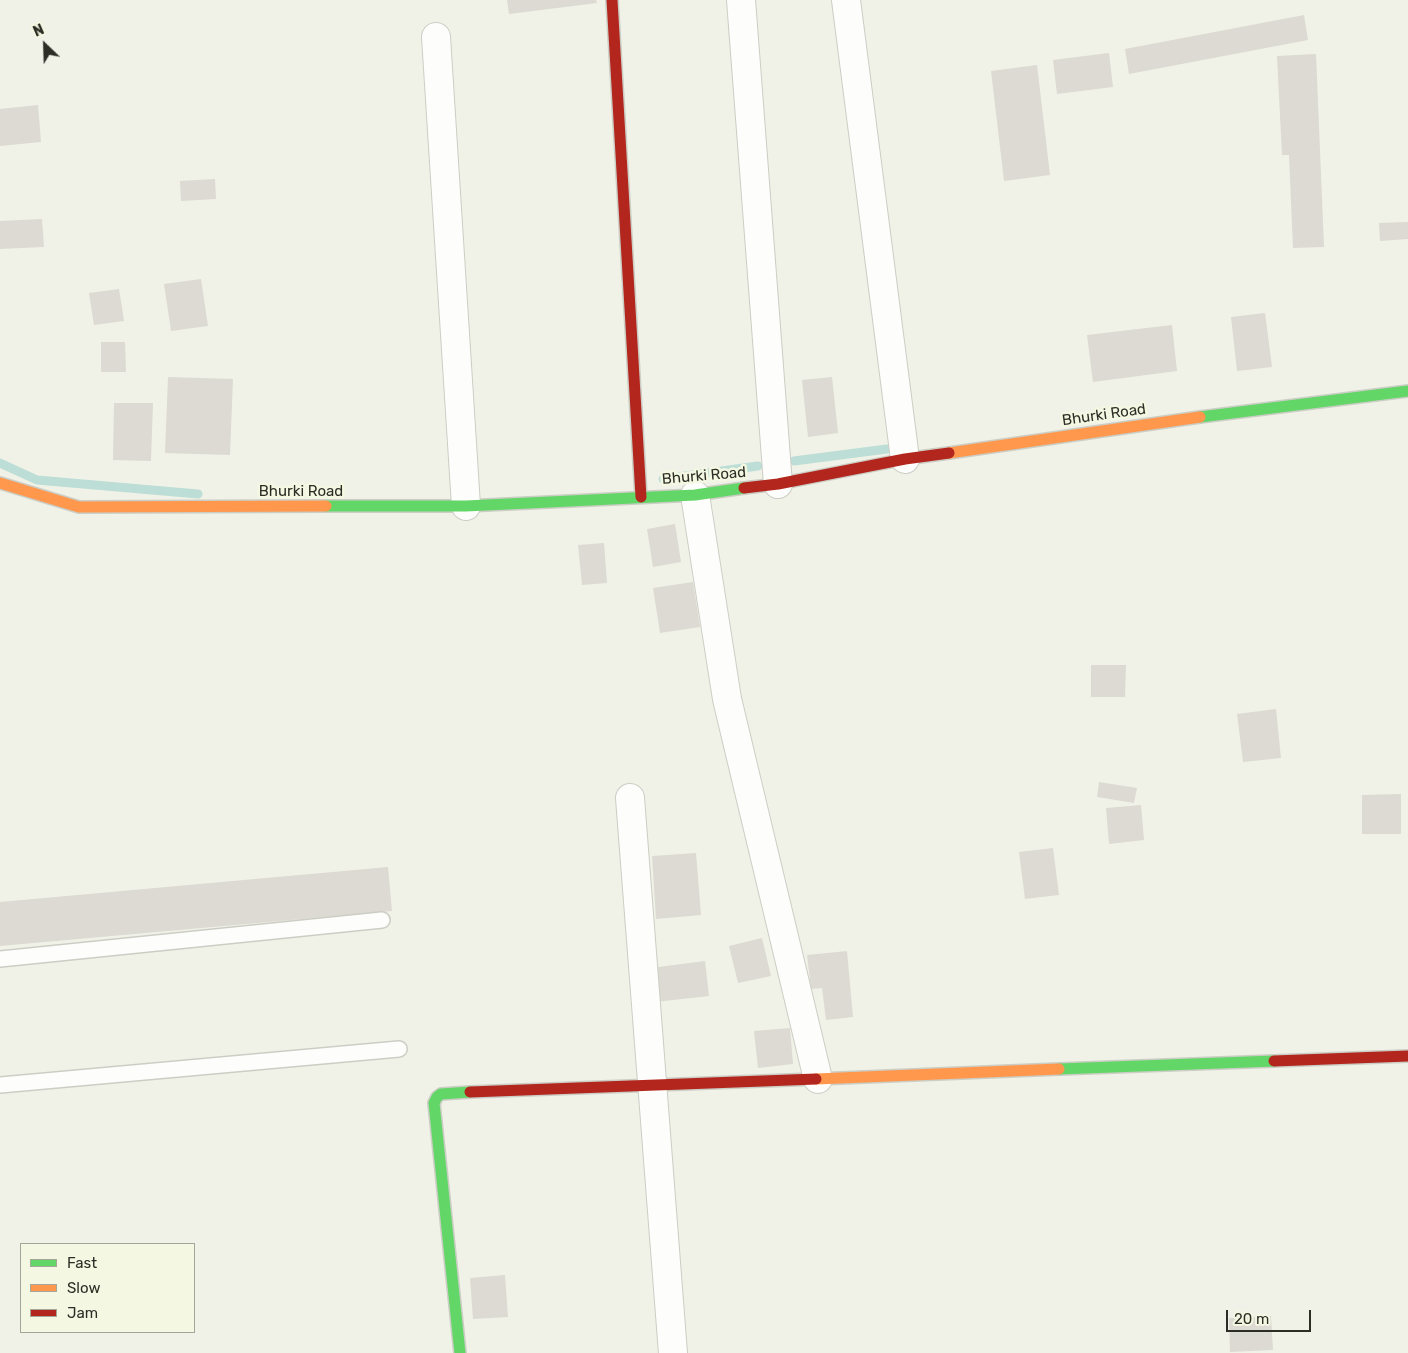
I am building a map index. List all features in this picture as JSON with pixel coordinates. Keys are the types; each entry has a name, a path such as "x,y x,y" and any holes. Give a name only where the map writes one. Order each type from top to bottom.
{"street":[{"path":"612,0 641,496"},
{"path":"741,0 778,484"},
{"path":"846,0 905,459"},
{"path":"436,37 466,506"},
{"name":"Bhurki Road","path":"0,484 79,507 466,506 641,496 695,495 778,484 905,459 1217,415 1408,392"},
{"path":"695,495 727,699 818,1079"},
{"path":"630,798 673,1353"},
{"path":"460,1353 434,1103 441,1094 1408,1056"}],"lane":[{"path":"0,959 382,920"},
{"path":"0,1085 399,1049"}],"building":[{"path":"507,0 596,0 597,3 509,14"},
{"path":"1304,15 1308,40 1129,74 1125,49"},
{"path":"1109,53 1113,87 1057,94 1053,60"},
{"path":"1316,54 1324,247 1293,248 1289,155 1282,155 1277,56"},
{"path":"1037,65 1050,175 1004,181 991,71"},
{"path":"38,105 41,142 0,146 0,109"},
{"path":"215,179 216,199 181,201 180,181"},
{"path":"42,219 44,247 0,249 0,221"},
{"path":"1408,222 1408,239 1380,241 1379,223"},
{"path":"201,279 208,326 171,331 164,284"},
{"path":"119,289 124,321 94,325 89,293"},
{"path":"1265,313 1272,367 1237,371 1231,317"},
{"path":"1172,325 1177,371 1093,382 1087,335"},
{"path":"101,342 125,342 126,372 101,372"},
{"path":"168,377 233,379 230,455 165,453"},
{"path":"832,377 838,433 808,437 802,380"},
{"path":"114,403 153,403 151,461 113,460"},
{"path":"675,524 681,562 653,567 647,529"},
{"path":"604,543 607,583 582,585 578,545"},
{"path":"693,582 700,627 660,633 653,588"},
{"path":"1091,665 1126,665 1125,697 1091,697"},
{"path":"1276,709 1281,758 1243,762 1237,714"},
{"path":"1099,782 1137,788 1134,803 1097,797"},
{"path":"1401,794 1401,834 1362,834 1362,795"},
{"path":"1141,805 1144,840 1109,844 1106,808"},
{"path":"1053,848 1059,895 1025,899 1019,852"},
{"path":"696,853 701,915 656,919 652,856"},
{"path":"388,867 392,911 0,946 0,902"},
{"path":"762,938 771,976 738,983 729,946"},
{"path":"847,951 853,1017 826,1020 822,988 811,989 807,955"},
{"path":"705,961 709,996 655,1002 651,968"},
{"path":"790,1028 793,1064 758,1068 754,1031"},
{"path":"505,1275 508,1317 473,1319 470,1278"},
{"path":"1271,1316 1273,1350 1230,1352 1229,1318"}],"waterway":[{"path":"794,461 887,449"},
{"path":"0,463 37,480 198,494"},
{"path":"663,479 758,466"}],"traffic: fast":[{"path":"1200,417 1408,391"},
{"path":"326,506 466,506 695,495 744,488"},
{"path":"1059,1069 1274,1061"},
{"path":"460,1353 434,1103 441,1094 470,1092"}],"traffic: slow":[{"path":"949,453 1200,417"},
{"path":"0,483 79,507 326,506"},
{"path":"816,1079 1059,1069"}],"traffic: jam":[{"path":"612,0 641,497"},
{"path":"744,488 778,484 905,459 949,453"},
{"path":"1274,1061 1408,1056"},
{"path":"470,1092 816,1079"}]}
